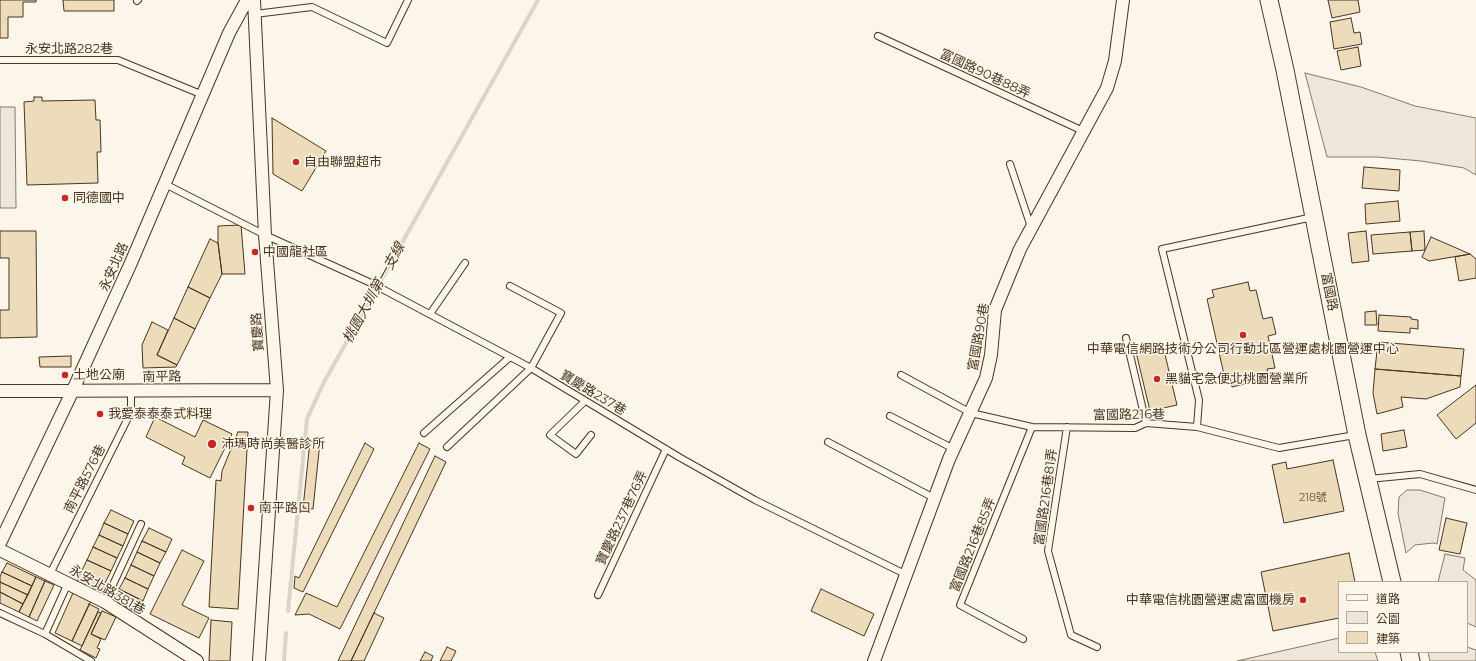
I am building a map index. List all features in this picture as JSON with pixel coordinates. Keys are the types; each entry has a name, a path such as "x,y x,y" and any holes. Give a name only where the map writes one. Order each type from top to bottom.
{"street":[{"name":"永安北路","path":"0,543 73,390 136,251 229,33 247,0"},
{"name":"寶慶路","path":"254,0 265,235 277,390 259,661"},
{"name":"富國路90巷","path":"874,661 907,575 934,498 986,378 991,355 995,310 1020,249 1082,131 1107,88 1115,61 1123,0"},
{"name":"富國路","path":"1270,0 1357,435 1392,581"},
{"name":"南平路","path":"0,391 277,390"},
{"name":"永安北路381巷","path":"0,550 105,602 197,661"}],"lane":[{"path":"255,14 312,7 388,43 408,0"},
{"name":"富國路90巷88弄","path":"878,36 1082,131"},
{"name":"永安北路282巷","path":"0,60 118,60 203,95"},
{"path":"1010,164 1031,229"},
{"name":"寶慶路237巷","path":"165,184 265,235 385,290 531,368 584,401 755,500 907,575"},
{"path":"1197,427 1199,400 1162,248 1314,216"},
{"path":"430,314 465,263"},
{"path":"447,447 531,368 561,313 510,286"},
{"path":"1126,338 1146,423"},
{"path":"424,433 510,357"},
{"name":"富國路216巷","path":"901,375 971,413 1032,427 1135,428 1146,423 1197,427 1279,448 1357,435"},
{"name":"南平路576巷","path":"50,574 131,412 131,391"},
{"path":"584,401 550,435 576,454 591,435"},
{"path":"890,416 954,449"},
{"name":"富國路216巷85弄","path":"1023,639 960,605 1032,427"},
{"name":"富國路216巷81弄","path":"1067,427 1048,551 1071,635 1097,647"},
{"path":"828,442 934,498"},
{"name":"寶慶路237巷76弄","path":"598,596 666,449"},
{"path":"1368,479 1420,474 1476,490"},
{"path":"105,602 141,524"},
{"path":"45,634 68,583"},
{"path":"0,613 45,634 91,661"}],"green space":[{"path":"1305,73 1361,87 1415,106 1476,118 1476,175 1464,168 1421,161 1377,157 1327,157"},
{"path":"0,107 15,107 16,208 0,208"},
{"path":"1407,490 1420,490 1445,498 1437,544 1415,545 1406,553 1398,513 1399,497"},
{"path":"1445,554 1465,558 1463,570 1476,580 1476,627 1468,623 1468,581 1438,581"},
{"path":"1468,647 1476,650 1476,661 1430,661 1428,653 1468,653"}],"shaded area":[{"path":"1338,638 1338,653 1375,653 1378,661 1237,661"}],"building":[{"path":"0,0 36,0 36,2 23,2 23,17 8,17 8,38 0,38"},
{"path":"63,0 114,0 114,11 64,11"},
{"path":"1328,0 1358,0 1360,12 1332,18"},
{"path":"1351,18 1354,33 1360,32 1362,44 1334,49 1330,22"},
{"path":"1358,47 1361,66 1341,70 1337,51"},
{"path":"34,97 42,97 42,101 95,100 96,120 100,120 101,152 97,152 98,183 27,185 24,102 34,101"},
{"name":"自由聯盟超市","path":"272,118 326,151 302,191 273,174"},
{"path":"1364,167 1400,170 1399,191 1362,188"},
{"path":"1398,201 1400,221 1366,224 1365,204"},
{"path":"241,225 245,274 222,274 218,243 218,226"},
{"path":"0,231 36,231 37,337 0,338 0,310 9,310 9,258 0,258"},
{"path":"1366,231 1369,261 1352,263 1348,233"},
{"path":"1424,231 1425,250 1412,251 1410,232"},
{"path":"1410,232 1412,251 1373,254 1371,235"},
{"path":"1431,237 1470,254 1429,261 1422,257"},
{"path":"210,239 218,243 222,274 210,298 188,287"},
{"path":"1470,254 1476,259 1476,278 1459,281 1455,257"},
{"name":"中華電信網路技術分公司行動北區營運處桃園營運中心","path":"1248,282 1250,291 1256,290 1263,319 1272,317 1276,334 1268,336 1275,368 1267,369 1269,378 1232,387 1230,378 1225,379 1207,299 1214,297 1212,290"},
{"path":"188,287 210,298 195,329 174,318"},
{"path":"1376,311 1377,325 1365,325 1365,312"},
{"path":"1379,315 1411,317 1411,319 1418,320 1418,329 1410,328 1410,333 1378,331"},
{"path":"174,318 195,329 177,365 157,355"},
{"path":"152,322 168,330 157,355 177,365 176,367 143,368 142,345"},
{"path":"1378,342 1464,349 1461,376 1375,369"},
{"name":"黑貓宅急便北桃園營業所","path":"1163,346 1177,405 1150,411 1136,352"},
{"path":"71,356 71,367 40,367 39,357"},
{"path":"1375,369 1461,376 1460,387 1426,399 1401,397 1403,407 1377,414 1373,393"},
{"path":"1476,385 1476,423 1456,439 1437,415"},
{"path":"155,417 195,437 203,420 232,434 210,478 182,464 185,457 146,437"},
{"path":"1404,430 1407,447 1383,451 1381,434"},
{"path":"238,432 248,432 238,609 209,607 216,480 221,481 222,471"},
{"path":"310,441 320,442 313,509 303,508"},
{"path":"365,443 374,449 303,592 294,588 295,576 299,578"},
{"path":"419,443 430,449 340,629 309,614 295,615 306,593 337,607"},
{"path":"435,456 446,462 351,661 338,661"},
{"path":"1333,460 1344,511 1284,523 1272,465 1286,462 1287,469"},
{"path":"111,510 134,521 128,534 104,523"},
{"path":"1446,518 1467,523 1460,554 1439,550"},
{"path":"104,523 128,534 123,546 99,535"},
{"path":"149,528 172,539 166,552 142,541"},
{"path":"99,535 123,546 117,558 93,547"},
{"path":"142,541 166,552 160,563 137,552"},
{"path":"93,547 117,558 111,571 87,560"},
{"path":"182,550 204,561 182,605 209,618 199,638 150,614"},
{"path":"137,552 160,563 154,576 131,565"},
{"name":"中華電信桃園營運處富國機房","path":"1349,553 1355,581 1338,581 1338,618 1273,631 1261,572"},
{"path":"87,560 111,571 105,583 81,572"},
{"path":"7,563 36,577 32,586 2,572"},
{"path":"131,565 154,576 148,589 125,578"},
{"path":"2,572 32,586 28,595 0,582"},
{"path":"81,572 105,583 100,594 76,583"},
{"path":"36,577 45,581 29,617 19,612"},
{"path":"125,578 148,589 143,601 119,589"},
{"path":"45,581 54,585 37,621 29,617"},
{"path":"0,582 28,595 23,604 0,592"},
{"path":"119,589 143,601 138,612 114,601"},
{"path":"821,589 874,614 864,636 811,611"},
{"path":"0,592 23,604 19,612 0,603"},
{"path":"73,593 91,601 72,641 55,633"},
{"path":"89,604 99,609 82,646 72,641"},
{"path":"102,611 116,617 105,640 91,634"},
{"path":"98,612 101,613 91,634 101,639 97,648 100,649 96,658 80,650"},
{"path":"374,613 384,618 364,661 351,661"},
{"path":"211,620 232,622 230,661 209,661"},
{"path":"447,647 456,651 451,661 440,661"},
{"path":"425,652 433,656 431,661 420,661"}],"waterway":[{"name":"桃園大圳第一支線","path":"288,611 307,419 323,384 538,0"},
{"name":"桃園大圳第一支線","path":"284,661 286,633"}],"place":[{"name":"自由聯盟超市","path":"296,162"},
{"name":"同德國中","path":"65,198"},
{"name":"中國龍社區","path":"255,252"},
{"name":"中華電信網路技術分公司行動北區營運處桃園營運中心","path":"1243,335"},
{"name":"土地公廟","path":"65,375"},
{"name":"黑貓宅急便北桃園營業所","path":"1157,379"},
{"name":"我愛泰泰泰式料理","path":"100,414"},
{"name":"沛瑪時尚美醫診所","path":"212,444"},
{"name":"南平路口","path":"251,508"},
{"name":"中華電信桃園營運處富國機房","path":"1303,600"}]}
